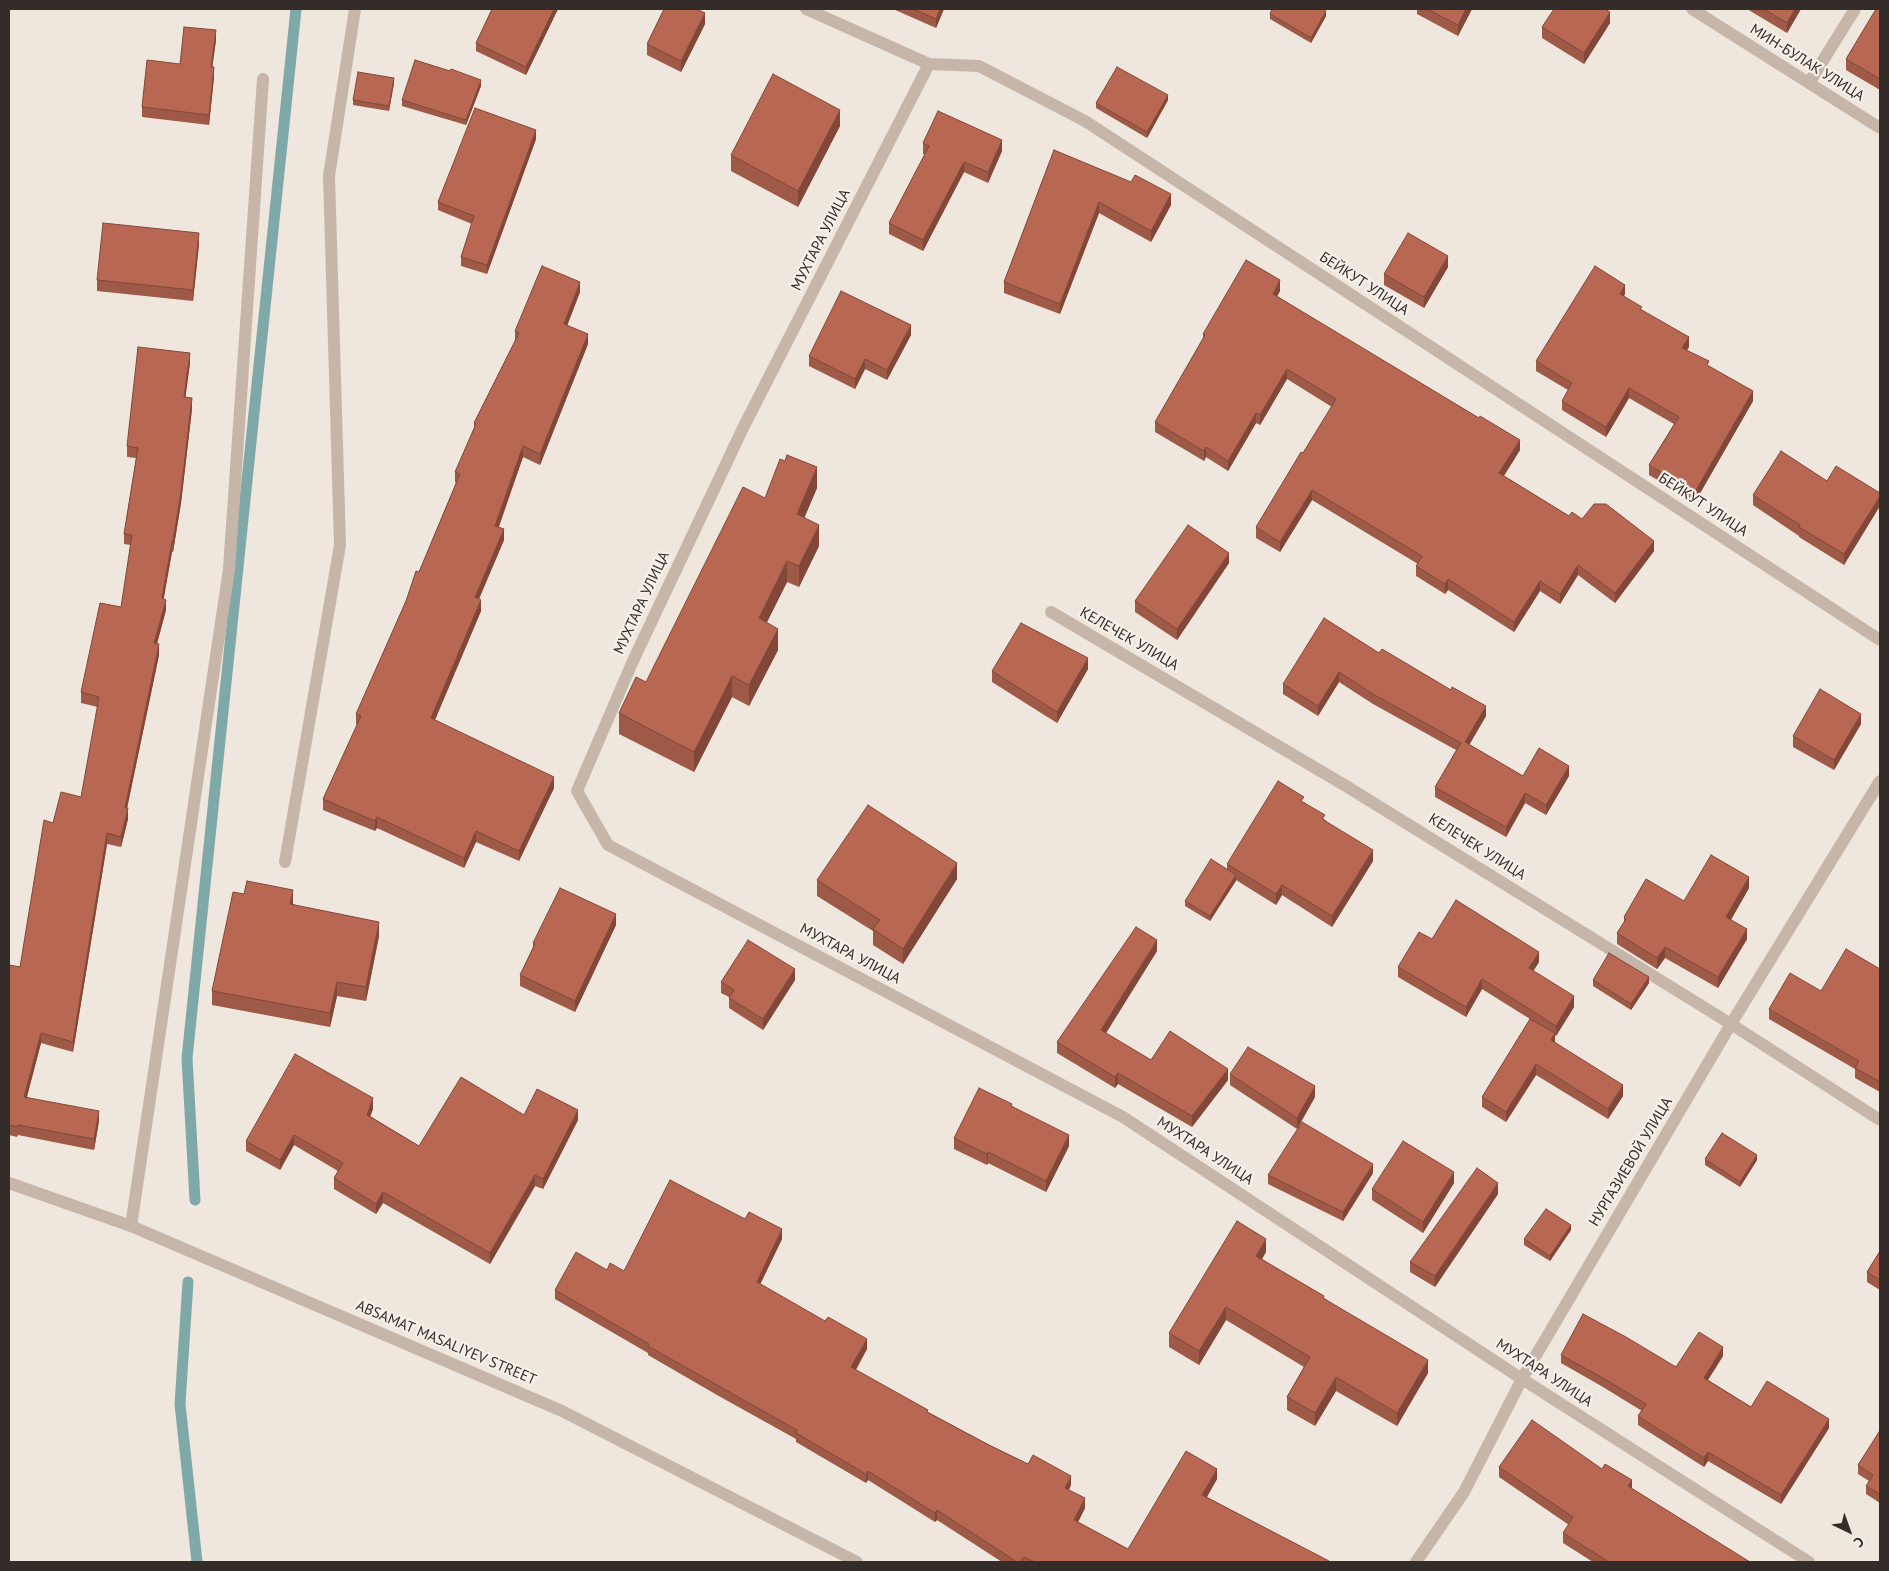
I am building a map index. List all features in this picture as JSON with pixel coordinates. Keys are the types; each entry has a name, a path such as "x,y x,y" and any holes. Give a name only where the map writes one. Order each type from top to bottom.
{"street":[{"path":"285,862 340,545 329,176 355,9"},
{"name":"БЕЙКУТ УЛИЦА","path":"806,9 929,64 980,66 1084,121 1880,640"},
{"name":"МИН-БУЛАК УЛИЦА","path":"1692,9 1880,128"},
{"path":"1809,83 1855,9"},
{"name":"МУХТАРА УЛИЦА","path":"929,64 743,428 632,663 577,790 608,845 1123,1116 1522,1379 1809,1562"},
{"path":"131,1226 228,569 262,79"},
{"name":"КЕЛЕЧЕК УЛИЦА","path":"1051,612 1346,786 1731,1024 1880,1120"},
{"name":"НУРГАЗИЕВОЙ УЛИЦА","path":"1416,1562 1464,1492 1522,1379 1731,1024 1880,781"},
{"name":"ABSAMAT MASALIYEV STREET","path":"9,1183 131,1226 562,1411 857,1562"}],"building":[{"path":"492,9 554,9 526,67 476,43"},
{"path":"664,9 696,9 705,13 681,61 647,44"},
{"path":"913,9 940,9 936,19"},
{"path":"1272,9 1323,9 1326,11 1311,38 1270,14"},
{"path":"1427,9 1466,9 1458,25"},
{"path":"1554,9 1605,9 1610,12 1584,53 1542,27"},
{"path":"1764,9 1795,9 1787,23"},
{"path":"1876,9 1880,9 1880,79 1846,59"},
{"path":"184,27 216,30 211,67 214,67 209,115 142,107 147,60 180,64"},
{"path":"415,60 450,71 451,69 481,80 466,120 402,100"},
{"path":"1117,67 1168,95 1147,132 1096,103"},
{"path":"358,72 394,78 389,106 353,100"},
{"path":"773,74 840,110 798,191 731,155"},
{"path":"475,108 536,130 487,265 461,257 474,216 438,202"},
{"path":"938,111 1002,140 988,172 964,162 923,240 889,223 929,146 923,143"},
{"path":"1054,150 1131,182 1135,175 1171,194 1151,231 1099,202 1060,304 1004,282"},
{"path":"103,223 199,233 193,290 97,280"},
{"path":"1408,233 1448,256 1424,297 1384,274"},
{"path":"1246,260 1280,280 1273,294 1479,418 1480,416 1520,440 1499,473 1569,516 1572,512 1582,519 1594,504 1606,504 1654,541 1615,593 1578,565 1560,594 1540,581 1514,622 1448,579 1445,584 1416,566 1422,556 1312,490 1280,542 1256,527 1301,452 1303,453 1336,399 1287,369 1260,415 1256,413 1228,461 1206,447 1204,451 1155,422"},
{"path":"542,266 580,282 564,324 588,334 540,454 523,446 495,526 504,529 475,597 481,600 431,718 554,777 519,851 476,831 464,858 377,817 375,821 323,799 361,716 356,714 406,601 416,571 419,572 460,474 455,472 476,424 474,423 519,333 515,331"},
{"path":"1595,266 1625,285 1620,294 1642,307 1640,309 1689,337 1682,348 1709,361 1707,365 1753,391 1695,492 1649,465 1679,417 1629,388 1606,427 1562,401 1572,383 1536,361"},
{"path":"841,291 911,325 887,370 865,359 855,379 809,356"},
{"path":"138,347 190,353 184,397 192,398 181,492 162,598 166,600 154,643 159,644 125,808 128,808 121,837 107,833 73,1042 41,1033 24,1097 99,1111 94,1139 9,1125 9,965 20,967 44,820 53,823 61,792 81,797 99,697 81,692 100,603 121,607 132,535 124,534 138,448 127,446"},
{"path":"1781,451 1827,481 1836,466 1880,493 1880,496 1844,554 1799,527 1800,525 1753,495"},
{"path":"787,455 817,467 797,514 819,525 799,566 787,561 759,618 778,629 749,685 732,676 694,752 619,713 636,677 646,682 743,487 765,498 780,459 785,461"},
{"path":"1188,525 1229,553 1177,629 1135,601"},
{"path":"1324,618 1379,653 1382,649 1451,690 1452,687 1486,706 1465,742 1523,776 1539,748 1569,766 1546,805 1525,793 1506,827 1435,787 1461,743 1373,694 1339,672 1318,706 1283,684"},
{"path":"1021,623 1088,658 1057,712 992,671"},
{"path":"1820,689 1861,714 1834,760 1793,736"},
{"path":"1278,781 1304,797 1301,801 1325,815 1322,819 1373,850 1332,916 1282,885 1276,894 1227,864"},
{"path":"868,805 957,863 903,949 873,929 880,920 817,880"},
{"path":"1711,855 1749,877 1726,917 1747,929 1718,977 1665,947 1657,958 1617,933 1646,879 1684,901"},
{"path":"1211,859 1236,875 1210,916 1185,901"},
{"path":"247,881 293,890 290,904 379,922 366,987 337,982 330,1013 212,991 233,892 244,894"},
{"path":"560,888 616,914 575,1001 520,975 535,944 533,943"},
{"path":"1456,900 1539,952 1529,968 1574,996 1556,1026 1482,979 1466,1007 1398,967 1419,932 1432,939"},
{"path":"1136,927 1157,940 1101,1030 1151,1060 1170,1031 1228,1069 1192,1116 1118,1073 1115,1077 1057,1042"},
{"path":"748,940 795,969 763,1019 729,998 734,990 721,982"},
{"path":"1846,949 1880,969 1880,1082 1855,1068 1859,1061 1769,1009 1790,973 1821,991"},
{"path":"1609,953 1649,977 1631,1004 1593,980"},
{"path":"1530,1019 1555,1033 1551,1040 1623,1085 1608,1109 1536,1064 1506,1112 1482,1097"},
{"path":"1248,1047 1315,1086 1297,1118 1230,1074"},
{"path":"295,1054 373,1098 367,1115 419,1146 461,1077 524,1115 537,1089 578,1110 543,1179 535,1175 490,1253 383,1192 376,1204 334,1178 343,1163 294,1135 280,1160 246,1141"},
{"path":"979,1088 1069,1135 1046,1181 988,1152 987,1154 954,1138"},
{"path":"1302,1122 1373,1164 1343,1212 1268,1175"},
{"path":"1722,1133 1757,1155 1740,1182 1705,1159"},
{"path":"1403,1141 1454,1172 1423,1222 1372,1189"},
{"path":"1477,1168 1498,1183 1435,1276 1410,1262"},
{"path":"670,1180 745,1219 749,1212 782,1229 757,1282 825,1321 828,1317 867,1339 851,1367 928,1410 927,1412 989,1445 1028,1464 1033,1455 1071,1476 1065,1488 1085,1498 1074,1520 1128,1549 1186,1451 1217,1469 1202,1495 1329,1561 1035,1562 1024,1557 1020,1562 1017,1562 937,1510 935,1513 868,1471 866,1474 796,1433 797,1430 648,1346 649,1344 555,1290 576,1252 607,1270 610,1263 624,1271"},
{"path":"1546,1209 1571,1225 1550,1256 1524,1239"},
{"path":"1237,1221 1266,1239 1256,1256 1428,1360 1397,1413 1336,1377 1315,1413 1287,1397 1310,1357 1226,1307 1199,1351 1169,1333"},
{"path":"1880,1251 1880,1280 1867,1272"},
{"path":"1583,1314 1676,1367 1699,1332 1723,1347 1704,1378 1751,1407 1767,1381 1829,1419 1781,1495 1708,1452 1704,1458 1638,1416 1646,1404 1561,1355"},
{"path":"1532,1420 1602,1469 1605,1464 1632,1480 1628,1486 1750,1562 1609,1562 1563,1533 1573,1517 1499,1467"},
{"path":"1879,1432 1880,1494 1866,1486 1873,1475 1858,1465"}],"waterway":[{"path":"195,1200 187,1058 296,9"},
{"path":"188,1282 180,1404 197,1562"}]}
